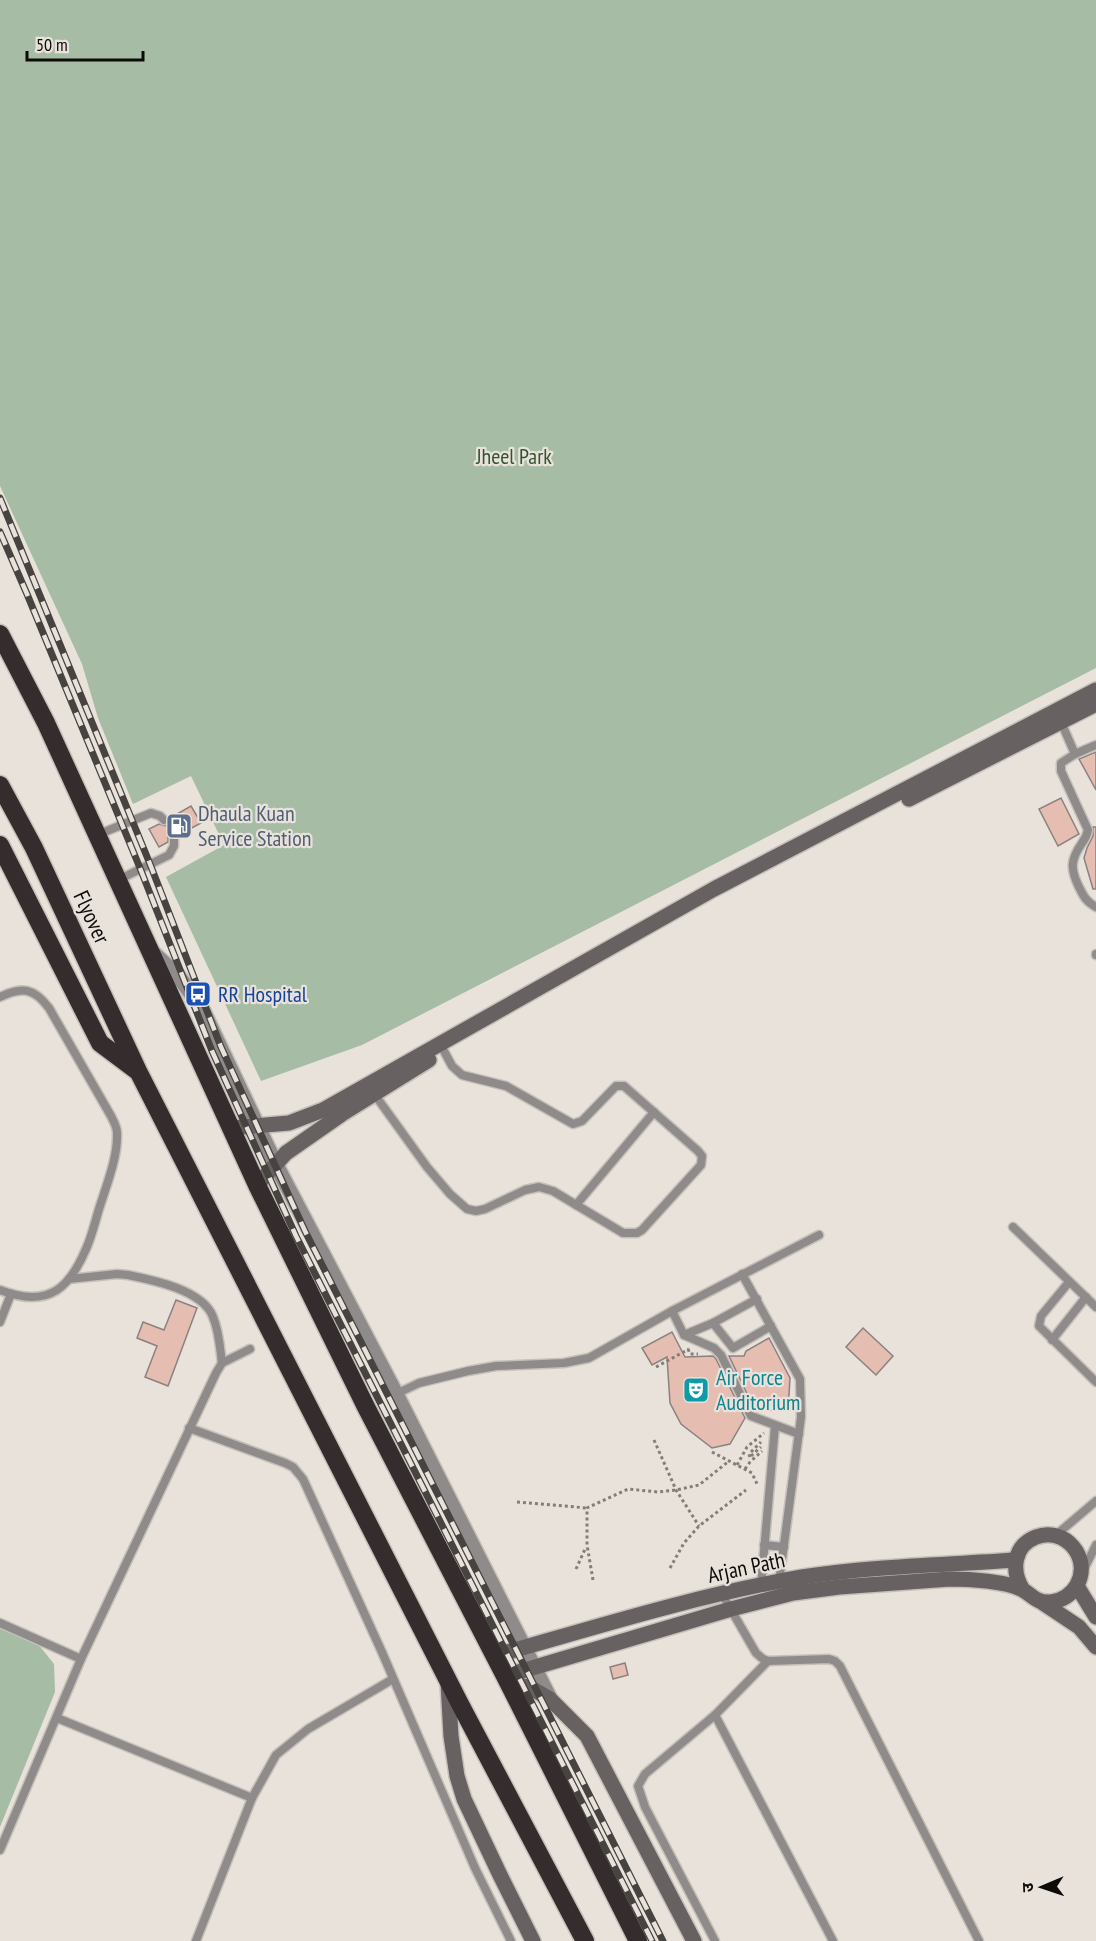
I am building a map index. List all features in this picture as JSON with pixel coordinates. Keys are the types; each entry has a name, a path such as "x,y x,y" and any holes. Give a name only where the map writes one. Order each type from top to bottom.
{"highway":[{"path":"0,634 46,723 257,1185 366,1407 638,1941"},
{"name":"Flyover","path":"0,785 34,848 138,1071 448,1680 585,1941"},
{"path":"0,845 100,1043 138,1071"}],"main road":[{"path":"231,1128 279,1125 304,1118 714,889 1096,690"},
{"path":"257,1185 286,1153 314,1133 444,1051 549,990 723,893 1096,704"},
{"path":"304,1118 314,1133"},
{"path":"1040,1601 1051,1602 1061,1599 1070,1594 1079,1581 1082,1566 1079,1555 1066,1539 1056,1535 1046,1534 1035,1537 1019,1550 1015,1571 1017,1581 1030,1597 1040,1601 1079,1627 1096,1647"},
{"name":"Arjan Path","path":"494,1656 723,1594 779,1582 841,1572 1016,1560"},
{"name":"Arjan Path","path":"506,1679 534,1667 731,1609 813,1589 950,1579 982,1581 1023,1590"},
{"path":"1079,1581 1096,1617"},
{"path":"506,1679 531,1688 550,1699 587,1736 694,1941"},
{"path":"448,1680 451,1736 460,1787 473,1820 533,1941"}],"street":[{"path":"150,950 178,976 200,1005 276,1165 396,1394 550,1699"}],"lane":[{"path":"1061,722 1075,754"},
{"path":"1096,745 1061,763 1061,771 1088,831 1072,866 1072,872 1086,902 1096,906"},
{"path":"97,835 151,813 164,820"},
{"path":"118,880 168,855 174,846 174,839"},
{"path":"0,997 26,990 41,998 49,1008 115,1124 117,1144 87,1247 69,1279 58,1289 45,1295 32,1297 0,1290"},
{"path":"375,1095 427,1167 450,1194 467,1209 476,1211 525,1190 539,1187 553,1191 623,1233 637,1233 701,1165 702,1156 698,1151 628,1089 620,1085 616,1086 582,1121 573,1124 506,1086 462,1075 452,1066 444,1051"},
{"path":"576,1205 654,1112"},
{"path":"1013,1227 1096,1306"},
{"path":"396,1394 419,1383 477,1369 564,1363 589,1358 672,1311 819,1235"},
{"path":"69,1279 128,1275 189,1293 208,1307 213,1316 222,1363"},
{"path":"742,1275 800,1379 798,1434 779,1582"},
{"path":"1069,1282 1041,1316 1039,1326 1096,1382"},
{"path":"0,1322 11,1294"},
{"path":"1052,1340 1086,1297"},
{"path":"684,1335 713,1323 757,1299"},
{"path":"672,1311 684,1335 714,1348 721,1355 751,1416 798,1434"},
{"path":"713,1323 733,1348 771,1326"},
{"path":"0,1850 57,1718 67,1688 216,1373 222,1363 250,1349"},
{"path":"761,1586 774,1426"},
{"path":"189,1428 285,1463 298,1472 303,1479 475,1868 512,1941"},
{"path":"1056,1535 1096,1501"},
{"path":"764,1545 784,1547"},
{"path":"1079,1581 1096,1545"},
{"path":"723,1594 756,1653 762,1659 768,1661 829,1659 840,1666 980,1941"},
{"path":"0,1623 81,1659"},
{"path":"715,1941 645,1807 638,1786 645,1774 715,1714 768,1661"},
{"path":"196,1941 252,1798 276,1755 308,1729 393,1679"},
{"path":"715,1714 832,1941"},
{"path":"57,1718 252,1798"}],"path":[{"path":"688,1349 688,1356"},
{"path":"656,1367 688,1349 721,1355"},
{"path":"737,1465 747,1447 762,1433"},
{"path":"654,1440 676,1490 699,1526"},
{"path":"762,1445 750,1457 749,1454 763,1440"},
{"path":"745,1469 762,1450"},
{"path":"712,1452 752,1473 758,1485 757,1496"},
{"path":"518,1502 587,1508 628,1490 658,1492 699,1485 729,1461"},
{"path":"670,1568 684,1543 699,1526 746,1490"},
{"path":"587,1508 586,1545 593,1580"},
{"path":"576,1569 586,1545"}],"green space":[{"name":"Jheel Park","path":"0,0 1096,0 1096,668 362,1045 261,1081 166,877 224,845 191,776 133,804 98,718 82,664 0,486"},
{"path":"0,1629 38,1644 54,1664 55,1692 0,1827"}],"building":[{"path":"1096,752 1096,790 1079,759"},
{"path":"1061,798 1079,834 1058,846 1039,809"},
{"path":"191,806 201,823 179,835 171,833 168,836 168,842 159,847 149,829 159,824 166,826 170,818"},
{"path":"1093,827 1096,827 1096,889 1093,889 1084,858 1093,836"},
{"path":"176,1300 197,1308 168,1386 145,1377 157,1346 137,1338 143,1322 164,1330"},
{"path":"863,1328 893,1356 876,1375 846,1347"},
{"path":"672,1332 685,1357 713,1356 716,1359 745,1418 730,1444 712,1448 681,1424 670,1403 667,1357 652,1365 642,1348"},
{"path":"769,1338 790,1378 787,1401 784,1406 775,1411 764,1409 754,1402 752,1404 729,1356 744,1356 746,1351"},
{"path":"625,1663 628,1675 613,1679 610,1667"}],"railway":[{"path":"0,498 150,864 221,1047 305,1231 663,1941"},
{"path":"0,532 140,868 212,1051 296,1236 652,1941"}],"place":[{"name":"Dhaula Kuan Service Station","path":"179,826"},
{"name":"RR Hospital","path":"198,994"},
{"name":"Air Force Auditorium","path":"696,1390"}]}
